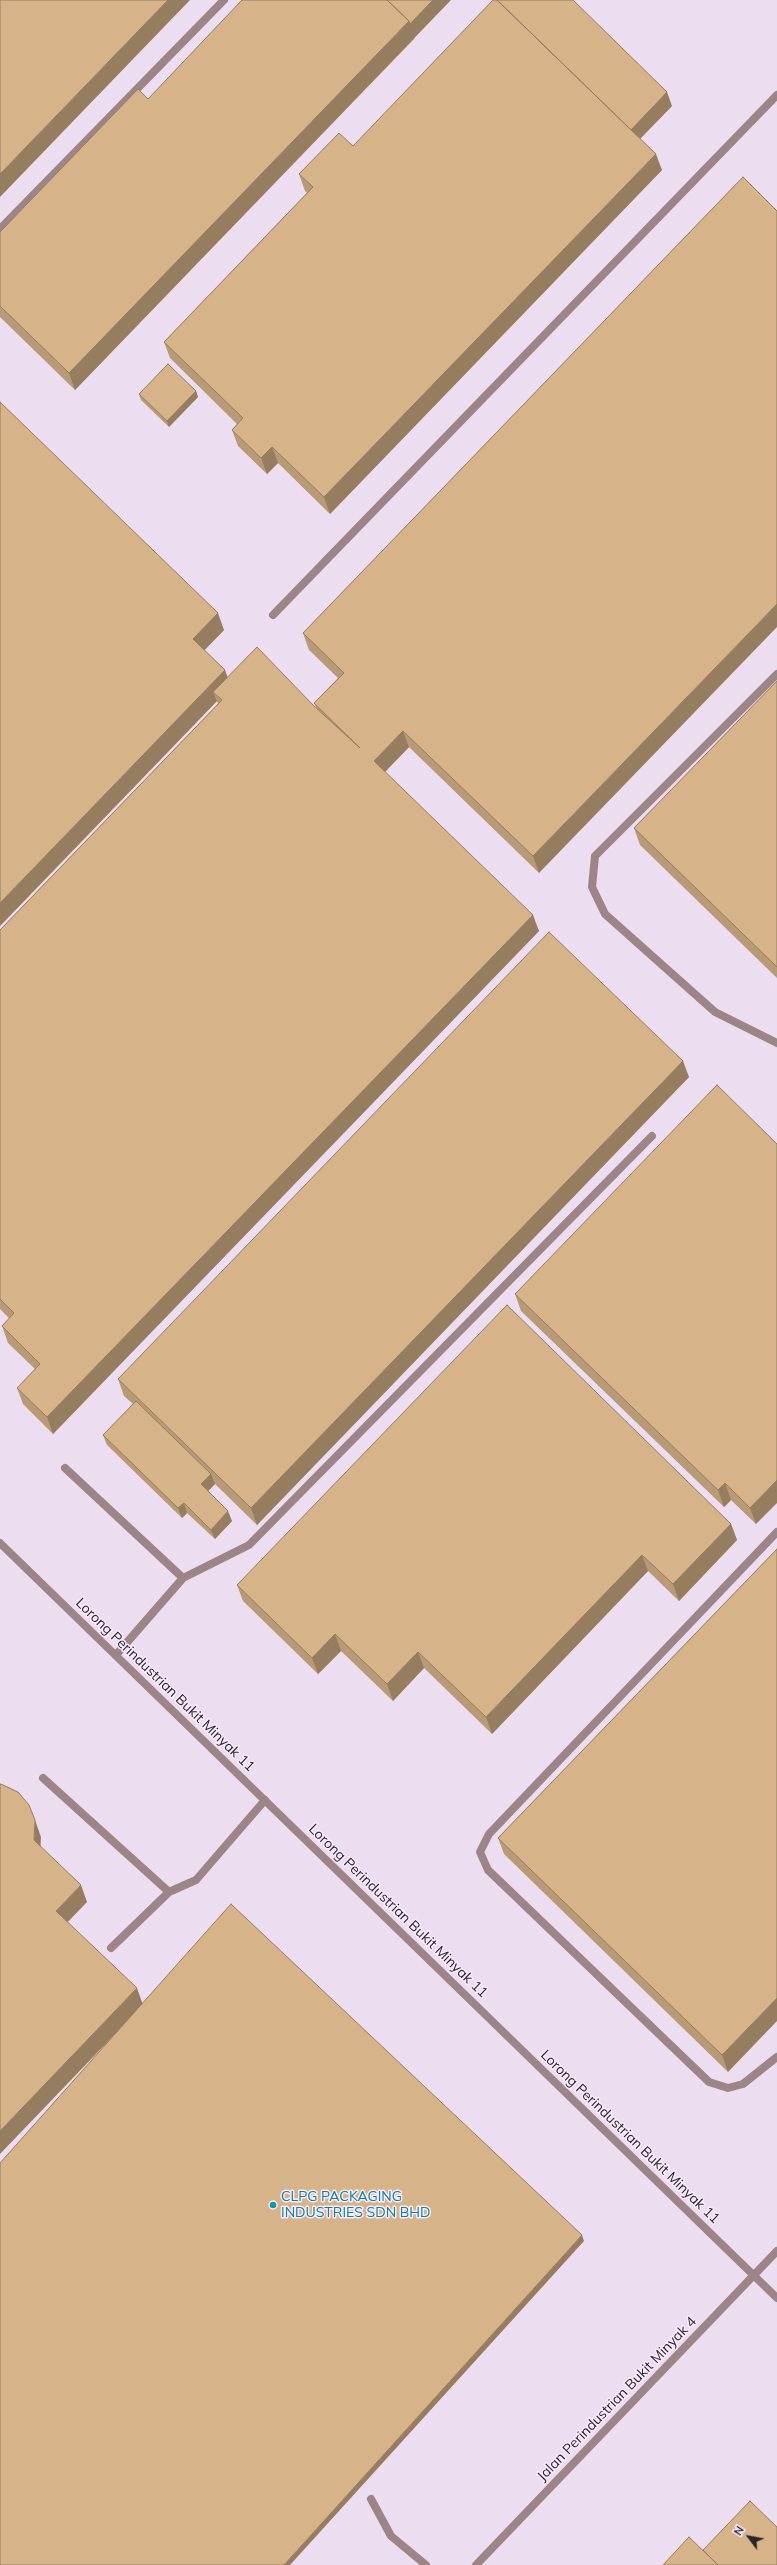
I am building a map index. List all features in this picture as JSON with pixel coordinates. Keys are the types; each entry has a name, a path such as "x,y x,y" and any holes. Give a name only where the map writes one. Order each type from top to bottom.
{"street":[{"path":"2,228 224,0"},
{"path":"274,615 777,95"},
{"path":"777,674 595,856 592,887 605,914 715,1012 777,1043"},
{"path":"116,1655 183,1578 249,1545 652,1136"},
{"path":"65,1468 183,1578"},
{"path":"777,1532 489,1834 480,1852 488,1870 709,2082 728,2088 743,2084 777,2056"},
{"name":"Lorong Perindustrian Bukit Minyak 11","path":"0,1543 777,2298"},
{"path":"43,1778 169,1892"},
{"path":"111,1948 169,1892 196,1880 265,1800"},
{"name":"Jalan Perindustrian Bukit Minyak 4","path":"476,2565 777,2251"},
{"path":"371,2499 391,2536 426,2565"}],"building":[{"path":"0,0 168,0 0,174"},
{"path":"242,0 387,0 409,21 69,373 0,306 0,232 138,89 148,99"},
{"path":"387,0 433,0 410,24 409,21"},
{"path":"493,0 497,0 656,154 324,497 272,447 261,458 232,430 243,418 164,342 313,187 299,174 339,133 353,146"},
{"path":"497,0 573,0 667,92 631,130"},
{"path":"743,177 777,211 777,604 533,856 403,731 374,761 533,915 47,1417 17,1388 40,1364 2,1326 14,1313 0,1299 0,930 222,700 213,692 257,647 313,705 360,748 314,703 344,673 303,633"},
{"path":"168,364 196,391 167,421 139,394"},
{"path":"0,402 218,613 193,639 225,670 0,903"},
{"path":"777,681 777,967 634,828"},
{"path":"549,932 683,1061 251,1508 118,1379"},
{"path":"717,1085 777,1144 777,1480 750,1508 725,1483 718,1490 515,1294"},
{"path":"507,1305 731,1524 673,1584 642,1555 486,1717 418,1652 387,1684 335,1634 312,1658 237,1585"},
{"path":"136,1401 211,1474 201,1484 228,1511 211,1530 184,1503 178,1508 103,1435"},
{"path":"777,1549 777,1998 722,2055 498,1838"},
{"path":"0,1784 18,1792 29,1805 35,1820 34,1840 81,1885 56,1911 137,1988 0,2131"},
{"name":"CLPG PACKAGING INDUSTRIES SDN BHD","path":"231,1904 582,2235 284,2565 0,2565 0,2163"},
{"path":"750,2501 777,2527 777,2565 718,2565 703,2550"},
{"path":"689,2537 718,2565 663,2565"}],"place":[{"name":"CLPG PACKAGING INDUSTRIES SDN BHD","path":"273,2205"}]}
